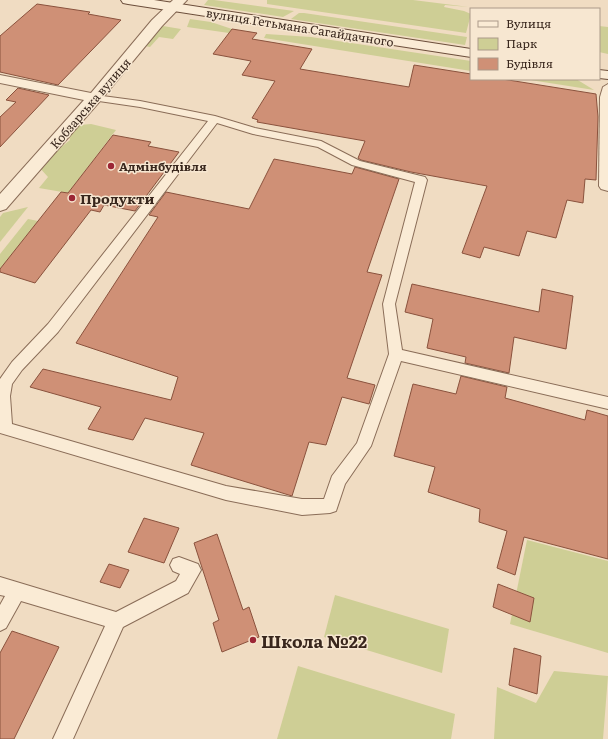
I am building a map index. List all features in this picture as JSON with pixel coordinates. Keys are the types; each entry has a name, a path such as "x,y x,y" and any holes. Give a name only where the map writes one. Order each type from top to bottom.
{"street":[{"name":"вулиця Гетьмана Сагайдачного","path":"128,0 177,4 470,53"},
{"name":"Кобзарська вулиця","path":"3,197 95,98 157,23 177,4"},
{"path":"0,80 95,98"}],"lane":[{"path":"608,88 605,97 605,186 608,187"},
{"path":"95,98 140,104 216,119 253,131 321,144 356,163 421,180 389,304 396,354 363,446 338,481 330,506 302,507 226,493 5,428 5,383 17,366 53,328 216,119"},
{"path":"396,354 608,403"},
{"path":"63,739 118,621 182,587 192,570 179,565"},
{"path":"0,586 118,621"},
{"path":"0,622 18,592"}],"green space":[{"path":"208,0 294,11 283,17 204,5"},
{"path":"267,0 413,0 469,7 445,5 444,7 464,11 470,14 470,18 466,33 267,4"},
{"path":"299,13 467,37 465,45 291,19"},
{"path":"190,19 211,22 232,29 229,33 187,27"},
{"path":"163,26 181,29 173,39 159,37 150,47 145,46"},
{"path":"600,26 608,27 608,54 600,52"},
{"path":"266,34 311,37 470,61 470,71 264,38"},
{"path":"530,80 578,80 594,90"},
{"path":"91,124 116,130 68,193 39,188 48,177 39,167 49,156 70,140 67,132 80,125"},
{"path":"28,207 0,242 0,217 3,213"},
{"path":"28,219 38,221 0,269 0,254"},
{"path":"527,540 608,561 608,653 510,624"},
{"path":"335,595 449,629 442,673 324,637"},
{"path":"298,666 455,714 451,739 277,739"},
{"path":"554,671 608,676 603,739 494,739 497,687 536,703"}],"building":[{"path":"37,4 90,12 88,14 121,20 58,85 0,72 0,36"},
{"path":"232,29 257,33 252,39 312,49 300,69 409,87 414,65 470,74 470,80 508,80 596,94 598,117 596,180 585,179 583,203 567,200 556,238 527,231 519,256 484,247 480,258 462,253 487,186 411,172 361,160 358,158 365,141 257,122 258,120 252,118 275,81 242,75 251,61 213,54"},
{"path":"18,88 49,95 0,147 0,117 16,102 6,100"},
{"path":"113,135 151,142 148,146 179,152 135,211 104,205 100,212 91,210 35,283 0,272 0,269 61,192 68,193"},
{"path":"274,159 352,174 355,167 399,179 367,272 382,275 347,378 375,385 369,404 342,397 326,445 309,442 292,496 191,465 204,433 145,418 133,440 88,429 101,407 30,387 43,369 171,400 178,377 76,343 158,217 149,215 166,192 249,209"},
{"path":"412,284 539,312 542,289 573,296 566,349 514,337 509,373 465,363 466,357 427,348 433,319 405,312"},
{"path":"461,376 507,387 505,398 585,420 587,410 608,416 608,559 524,537 515,575 497,568 507,531 479,522 480,509 428,492 435,467 394,456 413,384 456,394"},
{"path":"144,518 179,528 164,563 128,552"},
{"path":"217,534 243,610 249,607 259,637 222,652 213,623 219,620 194,543"},
{"path":"109,564 129,570 120,588 100,582"},
{"path":"498,584 534,598 530,622 493,607"},
{"path":"12,631 59,647 14,739 0,739 0,653"},
{"path":"514,648 541,656 537,694 509,685"}],"place":[{"name":"Адмінбудівля","path":"111,166"},
{"name":"Продукти","path":"72,198"},
{"name":"Школа №22","path":"253,640"}]}
